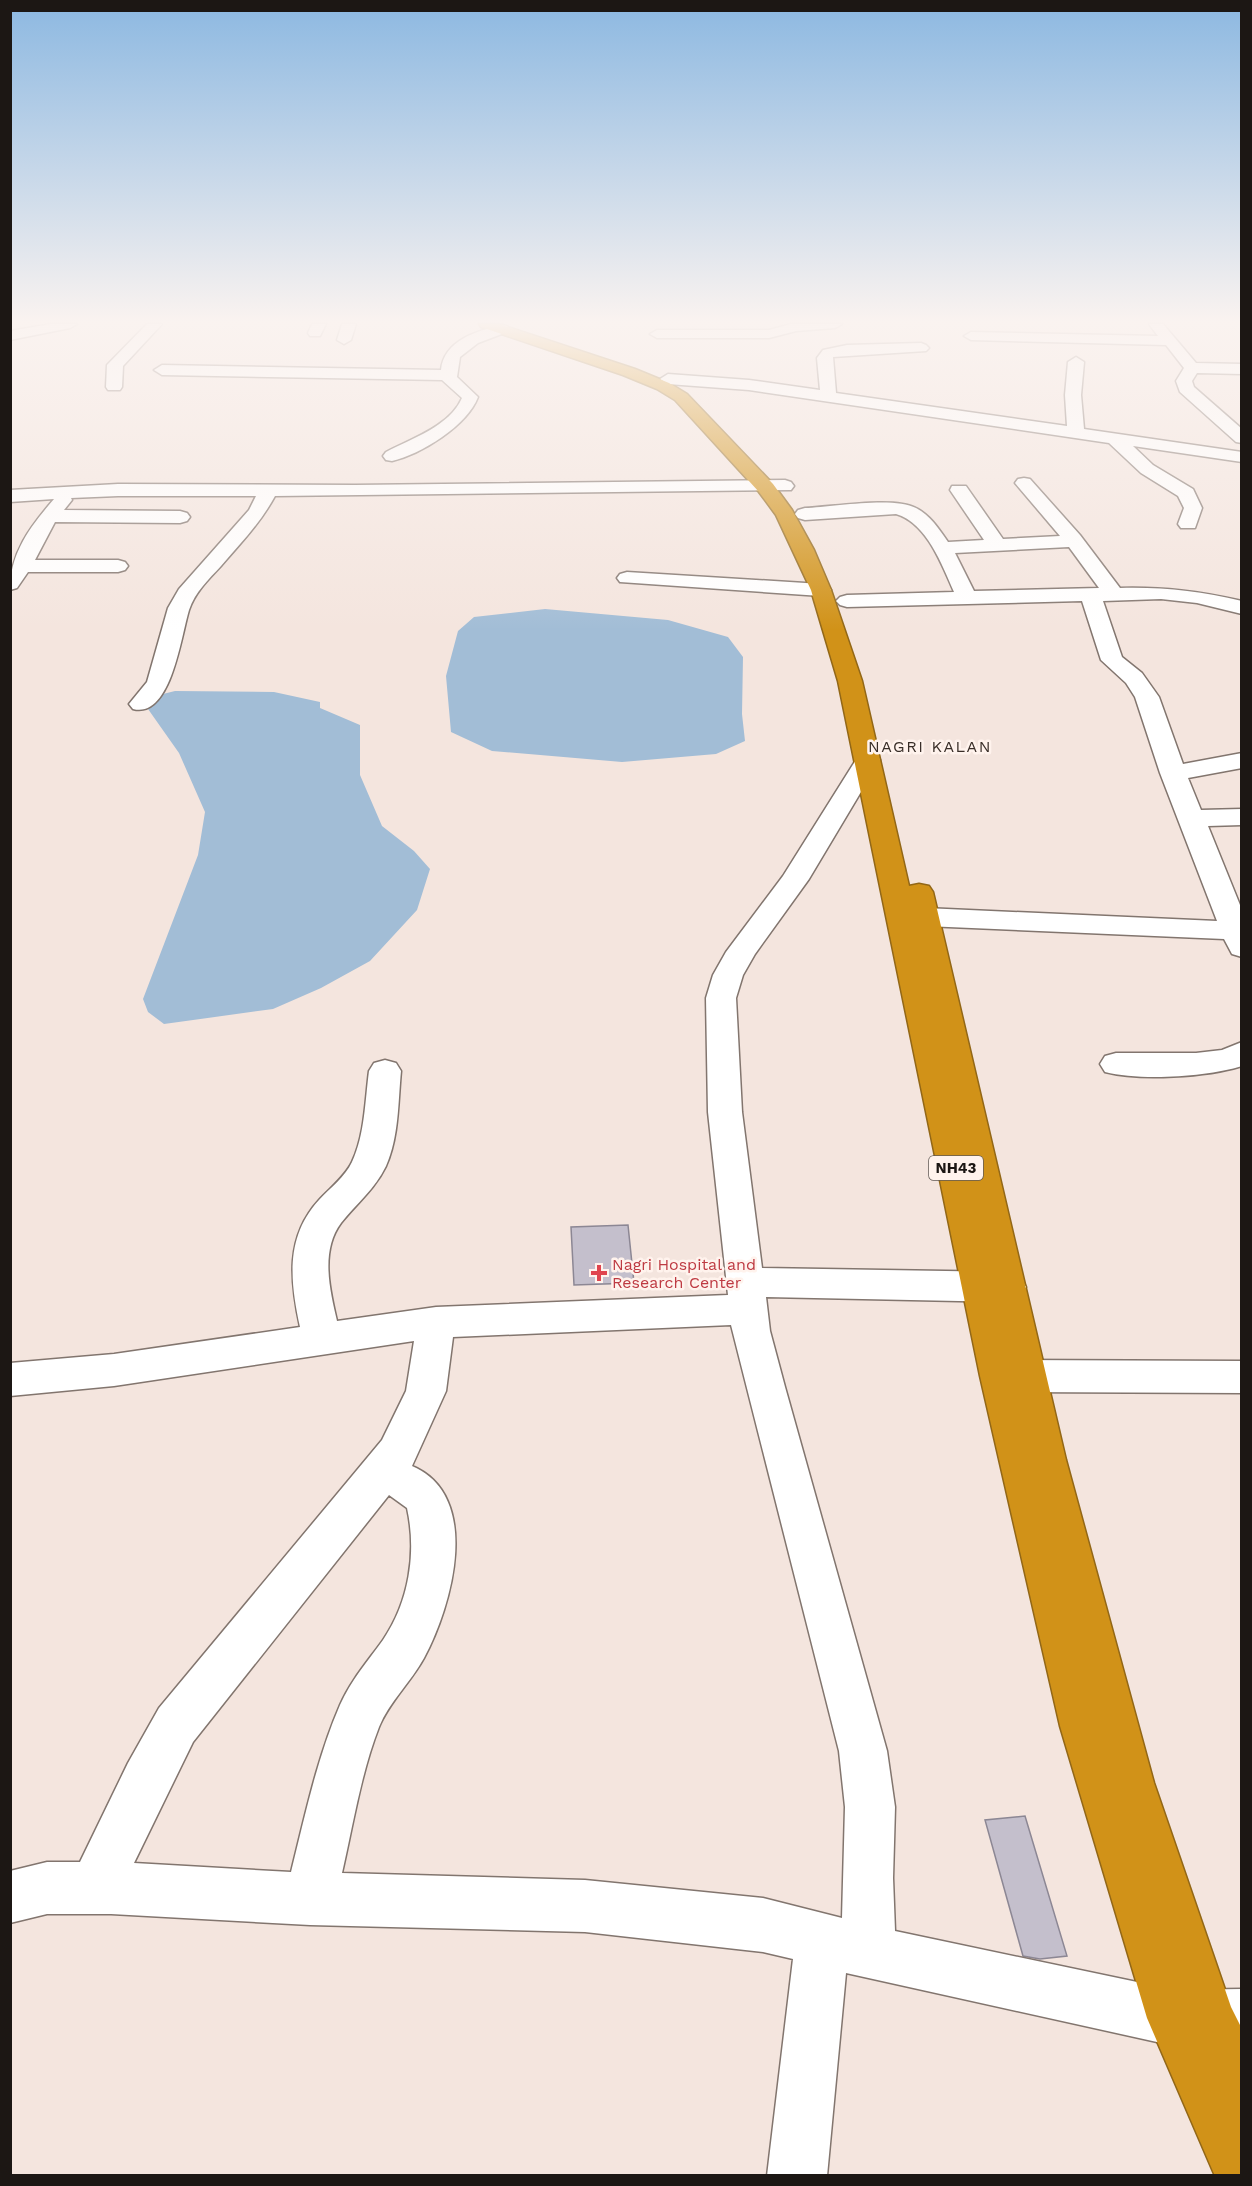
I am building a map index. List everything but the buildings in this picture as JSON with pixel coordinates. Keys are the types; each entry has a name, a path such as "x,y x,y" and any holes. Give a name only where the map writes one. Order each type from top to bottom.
{"highway":[{"name":"NH43","path":"710,426 805,514 833,566 834,595 850,681 994,1287"},
{"name":"NH43","path":"723,426 775,487 785,514 804,550 834,595 869,681 925,917 994,1287 1084,1726 1208,2018 1242,2092"},
{"name":"NH43","path":"1208,2018 1242,2168"}],"street":[{"path":"392,456 444,426"},
{"path":"1029,426 1242,457"},
{"path":"1075,426 1076,433"},
{"path":"1114,438 1147,469 1186,493 1194,508 1188,524"},
{"path":"925,917 1238,940 1173,773 1147,697 1134,678 1112,660 1097,612 1101,594 1074,541 1024,483"},
{"path":"10,496 118,490 775,487"},
{"path":"141,704 158,683 179,608 189,590 241,531 256,512 268,490"},
{"path":"959,490 997,544"},
{"path":"10,584 22,566 41,526 68,494"},
{"path":"805,514 904,509 920,520 943,548 966,596"},
{"path":"49,516 180,517"},
{"path":"943,548 1074,541"},
{"path":"22,566 118,566"},
{"path":"627,578 834,595 1180,595 1242,608"},
{"path":"798,2175 846,1946 867,1878 870,1807 863,1751 765,1387 747,1295 725,1112 721,998 728,975 741,952 795,879 868,760"},
{"path":"1173,773 1242,760"},
{"path":"1191,818 1242,817"},
{"path":"1116,1064 1212,1063 1229,1060 1242,1052"},
{"path":"322,1338 310,1282 309,1260 314,1239 326,1217 368,1166 375,1142 385,1071"},
{"path":"10,1380 114,1370 436,1322 747,1295 994,1287"},
{"path":"94,1888 176,1725 222,1665 383,1473 406,1437 426,1391 436,1322"},
{"path":"1013,1377 1242,1377"},
{"path":"310,1899 344,1762 358,1720 370,1697 401,1653 414,1627 427,1596 432,1568 433,1539 429,1510 420,1492 383,1473"},
{"path":"10,1897 47,1888 94,1888 310,1899 585,1906 763,1925 846,1946 1208,2018"}],"water":[{"path":"545,609 668,620 728,637 743,657 742,714 745,741 716,754 622,762 492,751 451,732 446,676 458,631 474,617"},
{"path":"175,691 274,692 320,702 320,708 360,725 360,775 382,826 414,851 430,869 417,910 370,961 321,988 273,1009 164,1024 148,1012 143,999 198,855 205,812 179,753 148,709 159,695"}],"place":[{"name":"Nagri Hospital and Research Center","path":"599,1273"}],"district":[{"name":"NAGRI KALAN","path":"930,746"}]}
